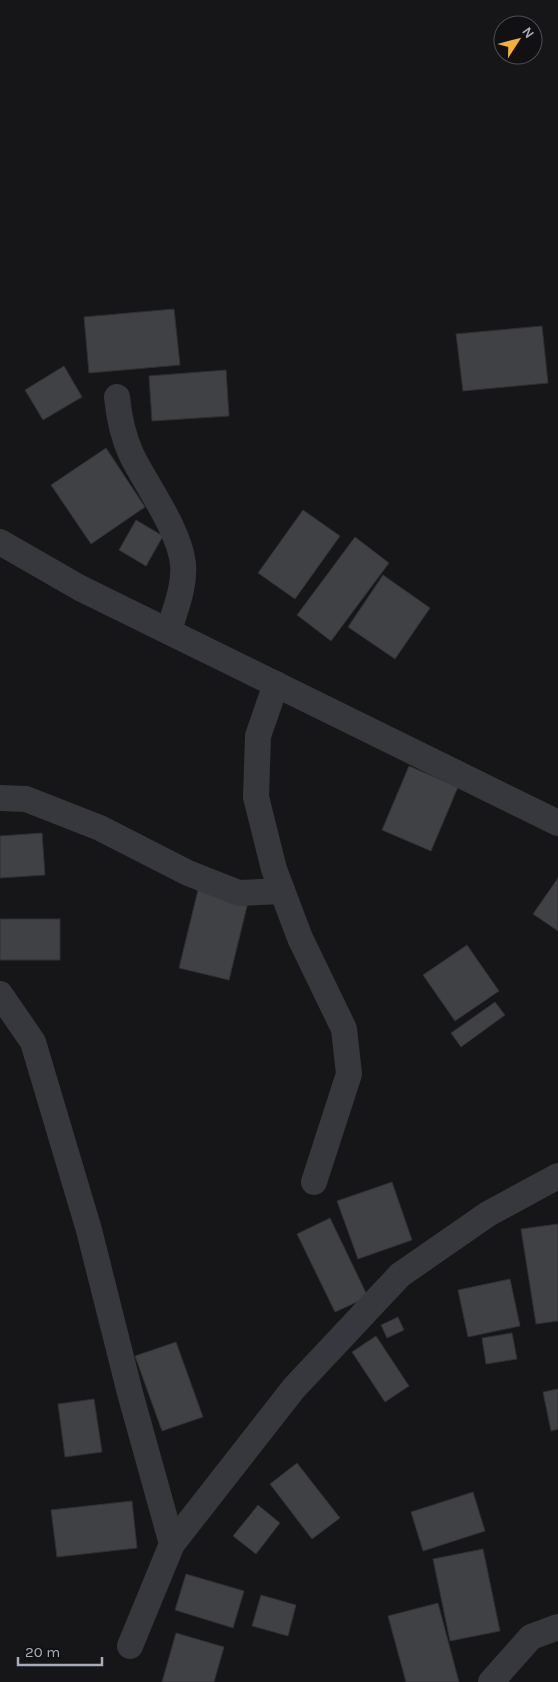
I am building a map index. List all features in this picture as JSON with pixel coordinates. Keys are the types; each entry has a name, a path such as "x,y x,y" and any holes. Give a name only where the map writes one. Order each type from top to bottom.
{"street":[{"path":"117,397 120,426 131,455 177,540 183,562 183,585 169,631"},
{"path":"0,542 80,588 558,823"},
{"path":"276,684 258,736 256,796 282,890 300,938 344,1029 350,1074 314,1182"},
{"path":"0,798 26,799 100,828 188,873 239,893 282,890"},
{"path":"0,994 33,1042 89,1230 130,1393 172,1544"},
{"path":"130,1646 172,1544 294,1388 400,1275 488,1214 558,1176"},
{"path":"491,1682 530,1637 558,1627"}],"building":[{"path":"174,309 180,365 89,373 84,317"},
{"path":"542,326 548,383 463,391 456,334"},
{"path":"64,366 82,397 43,420 25,390"},
{"path":"226,370 229,416 152,421 149,376"},
{"path":"106,448 145,507 91,544 51,485"},
{"path":"303,510 340,536 295,599 258,573"},
{"path":"136,520 163,536 146,566 119,550"},
{"path":"355,537 389,563 331,641 297,615"},
{"path":"383,575 430,608 395,659 348,627"},
{"path":"409,766 458,787 431,851 382,830"},
{"path":"42,833 45,875 0,878 0,836"},
{"path":"558,878 558,931 533,914"},
{"path":"198,890 248,902 229,980 179,968"},
{"path":"0,919 60,919 60,960 0,960"},
{"path":"467,945 499,991 455,1021 423,975"},
{"path":"495,1002 505,1015 461,1047 451,1033"},
{"path":"392,1182 412,1240 358,1259 337,1201"},
{"path":"330,1218 368,1297 335,1312 297,1234"},
{"path":"558,1224 558,1321 536,1324 521,1229"},
{"path":"510,1279 520,1326 468,1337 458,1290"},
{"path":"398,1317 404,1330 387,1338 381,1325"},
{"path":"512,1333 517,1359 486,1364 482,1338"},
{"path":"376,1336 409,1386 385,1402 352,1352"},
{"path":"176,1342 203,1417 162,1431 135,1356"},
{"path":"558,1389 558,1429 551,1431 543,1392"},
{"path":"94,1399 102,1452 65,1457 58,1404"},
{"path":"297,1463 340,1518 312,1539 270,1484"},
{"path":"473,1492 485,1531 423,1551 411,1512"},
{"path":"132,1501 137,1548 57,1557 51,1510"},
{"path":"258,1505 280,1523 256,1554 233,1536"},
{"path":"483,1549 500,1631 450,1641 433,1559"},
{"path":"186,1574 244,1591 233,1628 175,1610"},
{"path":"261,1595 296,1605 288,1636 252,1626"},
{"path":"438,1603 459,1682 406,1682 388,1616"},
{"path":"176,1633 224,1647 214,1682 162,1682"}]}
